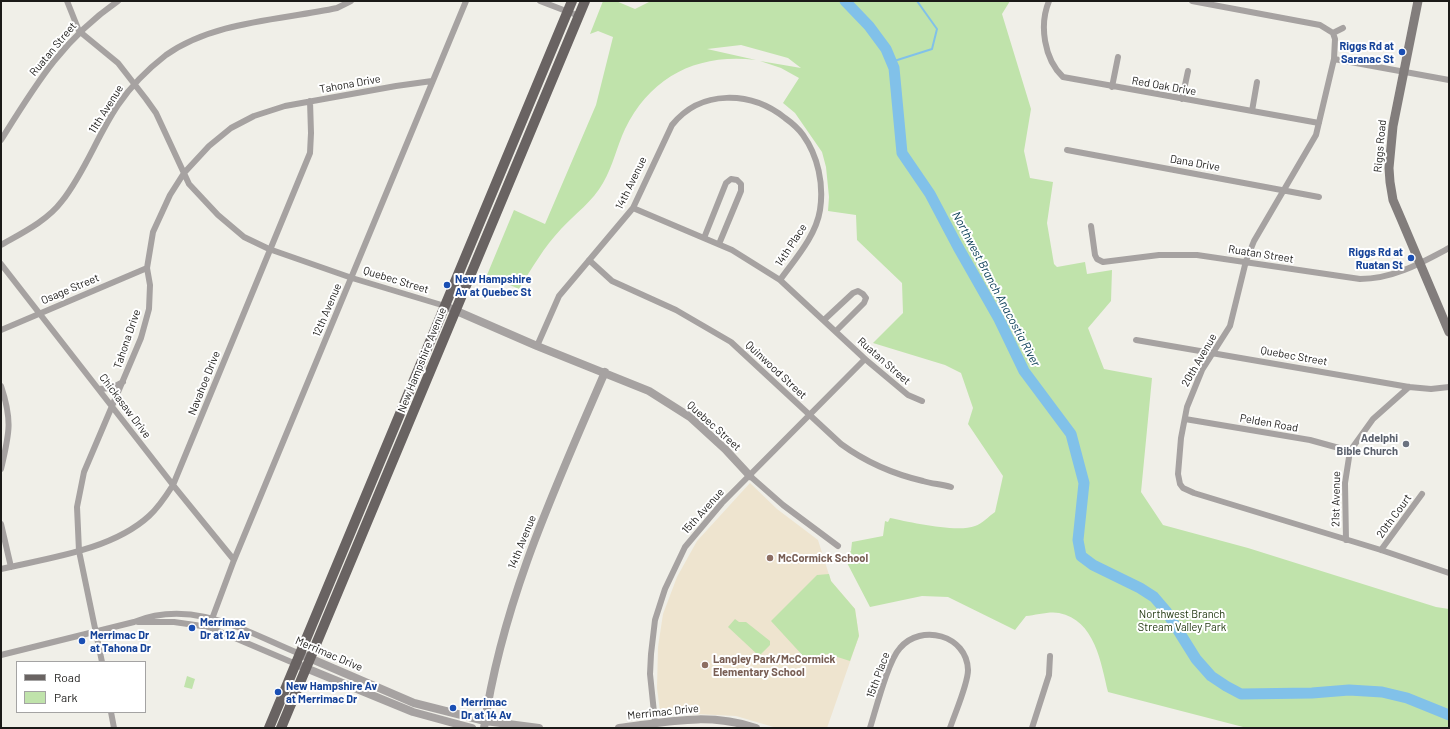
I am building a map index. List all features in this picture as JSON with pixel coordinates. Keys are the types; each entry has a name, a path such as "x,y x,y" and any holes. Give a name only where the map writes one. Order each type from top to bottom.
{"main road":[{"name":"New Hampshire Avenue","path":"269,728 572,1"},
{"name":"New Hampshire Avenue","path":"281,728 312,658 455,310 585,1"},
{"name":"Riggs Road","path":"1418,1 1393,126 1389,168 1393,200 1449,332"}],"street":[{"path":"68,1 80,31"},
{"name":"Ruatan Street","path":"1,140 44,72 80,31 95,17 118,1"},
{"name":"11th Avenue","path":"1,245 36,225 61,203 81,173 117,106 135,83 167,55 195,39 230,27 337,8 351,1"},
{"name":"12th Avenue","path":"209,627 211,618 234,560 466,1"},
{"path":"540,1 579,16"},
{"name":"Red Oak Drive","path":"1049,1 1044,23 1045,37 1051,60 1063,77 1319,123"},
{"path":"1192,1 1320,25 1333,33 1343,28"},
{"name":"Quebec Street","path":"80,31 118,63 135,83 156,113 189,184 218,215 244,237 269,249 352,278 445,306 537,346 649,390 684,412 725,449 750,476 783,505 838,546"},
{"name":"20th Avenue","path":"1333,33 1334,59 1319,123 1313,141 1254,242 1246,261 1232,321 1191,395 1184,418 1178,467 1180,484 1183,488 1194,493 1381,550 1449,573"},
{"path":"1112,87 1118,57"},
{"path":"1334,59 1449,80"},
{"path":"1182,99 1188,71"},
{"name":"Tahona Drive","path":"102,661 97,631 79,551 77,507 79,489 97,439 113,407 140,338 148,309 150,284 148,268 153,232 158,217 184,173 209,146 231,128 254,116 285,106 310,101 432,81"},
{"path":"1252,111 1257,82"},
{"name":"14th Place","path":"672,125 680,116 702,103 721,98 736,98 754,100 769,107 802,133 810,146 819,170 821,191 820,210 813,231 780,280"},
{"name":"Navahoe Drive","path":"1,569 79,551 112,538 137,525 156,509 173,485 269,249 310,153 310,101"},
{"name":"14th Avenue","path":"537,346 559,296 633,208 672,125"},
{"name":"Dana Drive","path":"1067,150 1319,197"},
{"path":"704,238 726,183 731,179 737,180 741,184 741,191 719,244"},
{"name":"Ruatan Street","path":"633,208 732,250 780,280 865,359 908,395 922,401"},
{"name":"Ruatan Street","path":"1091,226 1095,254 1097,259 1103,262 1176,255 1213,256 1343,277 1371,279 1396,274 1420,264 1449,248"},
{"name":"Quinwood Street","path":"589,260 612,281 676,310 731,342 841,444 865,461 908,478 951,487"},
{"name":"Chickasaw Drive","path":"1,264 100,389 173,485 234,560"},
{"name":"Osage Street","path":"1,330 148,268"},
{"path":"824,320 852,293 858,291 863,294 866,298 864,303 836,331"},
{"name":"Quebec Street","path":"1136,340 1410,387 1431,389 1449,388"},
{"name":"15th Avenue","path":"656,722 650,674 655,620 665,589 685,547 722,503 865,359"},
{"name":"14th Avenue","path":"485,724 502,642 514,594 530,550 605,372"},
{"path":"100,389 112,388 123,382"},
{"path":"1,386 8,407 10,429 1,469"},
{"name":"21st Avenue","path":"1346,540 1346,483 1350,450 1373,419 1410,387"},
{"name":"Pelden Road","path":"1184,418 1310,440 1350,450"},
{"name":"20th Court","path":"1381,550 1422,494"},
{"path":"1,524 11,567"},
{"name":"Merrimac Drive","path":"1,655 134,622 162,613 179,612 211,618 312,658 414,703 485,724 539,728"},
{"name":"Merrimac Drive","path":"134,622 174,622 209,627 413,712 472,728"},
{"name":"15th Place","path":"870,728 894,656 900,647 916,636 936,635 949,639 959,648 964,655 968,669 950,728"},
{"path":"1032,728 1050,675 1050,656"},
{"path":"111,713 114,728"},
{"name":"Merrimac Drive","path":"619,728 656,722 708,718 756,728"}],"shaded area":[{"path":"750,483 777,509 818,540 831,581 855,609 859,636 827,728 777,728 736,716 695,714 666,715 660,711 657,688 658,647 663,614 677,577 697,541"}],"green space":[{"name":"Northwest Branch Stream Valley Park","path":"603,1 616,1 635,9 651,1 1010,1 1002,14 1031,109 1024,151 1030,178 1053,182 1047,223 1054,264 1057,267 1085,262 1087,274 1112,270 1111,301 1088,328 1104,369 1152,378 1141,492 1163,525 1248,548 1436,607 1449,609 1449,728 1247,728 1108,692 1099,656 1088,633 1081,624 1071,617 1059,613 1026,616 1015,630 948,597 922,596 870,607 844,557 851,551 852,542 883,536 885,521 888,522 890,518 945,528 967,528 978,525 995,512 1003,476 968,424 973,408 961,373 945,365 873,343 903,313 902,283 857,240 856,215 828,211 829,197 826,167 822,152 795,113 783,103 799,78 781,68 760,61 801,68 788,58 741,45 707,49 756,60 715,60 678,72 663,82 648,95 625,129 610,170 599,190 549,243 519,289 487,275 514,210 545,224 596,105 613,37 598,31 590,34"},
{"path":"829,574 831,581 855,609 859,636 850,661 828,654 805,658 771,621 817,575"},
{"path":"735,619 739,622 746,622 770,641 770,645 760,655 758,655 728,627"},
{"path":"187,676 195,679 192,689 184,687"}],"waterway":[{"name":"Northwest Branch Anacostia River","path":"845,1 869,26 886,49 894,68 902,153 930,194 999,319 1024,371 1071,434 1084,483 1078,540 1081,556 1093,565 1140,588 1154,597 1166,611 1196,659 1211,676 1241,694 1312,693 1349,690 1382,692 1407,698 1449,715"},
{"path":"891,62 932,49 937,29 917,1"}],"place":[{"name":"Riggs Rd at Saranac St","path":"1402,52"},
{"name":"Riggs Rd at Ruatan St","path":"1411,258"},
{"name":"New Hampshire Av at Quebec St","path":"447,285"},
{"name":"Adelphi Bible Church","path":"1406,444"},
{"name":"McCormick School","path":"770,558"},
{"name":"Merrimac Dr at 12 Av","path":"192,628"},
{"name":"Merrimac Dr at Tahona Dr","path":"82,641"},
{"name":"Langley Park/McCormick Elementary School","path":"705,665"},
{"name":"New Hampshire Av at Merrimac Dr","path":"278,692"},
{"name":"Merrimac Dr at 14 Av","path":"453,708"}]}
